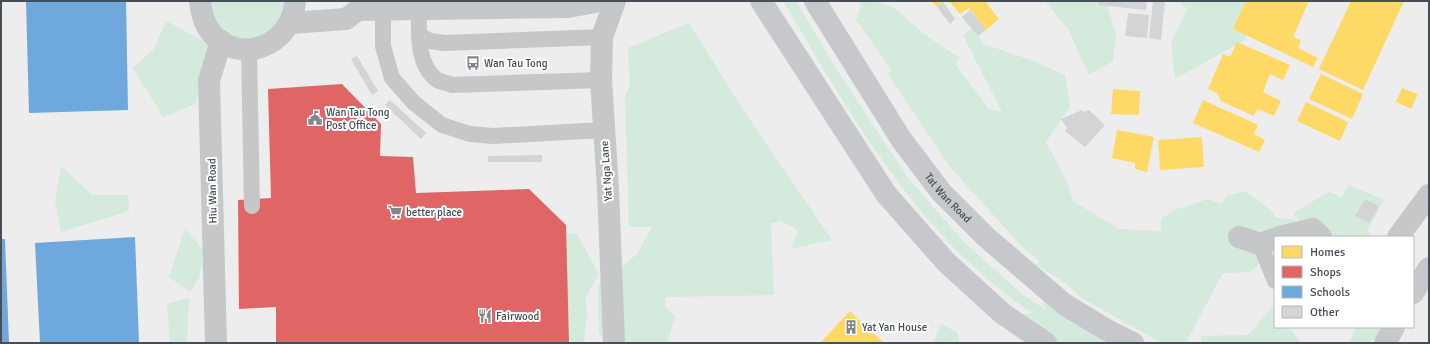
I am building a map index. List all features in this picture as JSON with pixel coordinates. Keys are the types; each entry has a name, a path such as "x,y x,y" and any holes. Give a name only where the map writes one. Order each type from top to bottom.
{"main road":[{"path":"761,1 886,194 946,262 1003,314 1046,343"},
{"name":"Tat Wan Road","path":"815,1 901,139 941,192 986,237 1064,304 1104,329 1133,343"},
{"path":"1414,291 1429,268"},
{"path":"1385,343 1393,328"}],"street":[{"path":"200,1 202,16 209,30 220,41 234,47 249,50 264,47 285,32 290,23 295,1"},
{"path":"290,23 346,19 354,5 383,10 419,10 568,7 601,1"},
{"name":"Yat Nga Lane","path":"614,343 608,189 603,130 601,80 602,37 616,1"},
{"name":"Hiu Wan Road","path":"216,343 209,81 220,41"},
{"path":"1399,236 1429,195"},
{"path":"1284,236 1313,229 1320,236"},
{"path":"1239,237 1267,241"}],"lane":[{"path":"383,10 383,46 392,78 414,103 442,125 470,134 493,136 603,130"},
{"path":"419,10 421,52 425,66 438,80 452,85 601,80"},
{"path":"419,35 430,41 444,43 602,37"},
{"path":"249,50 252,206"},
{"path":"1267,241 1274,276"}],"green space":[{"path":"207,1 283,1 283,6 278,21 268,34 258,38 238,40 216,27"},
{"path":"783,1 796,1 837,70 908,178 966,244 1022,294 1046,310 1035,279 1088,317 1115,321 1127,343 1030,343 1013,329 1025,314 1032,313 992,283 955,249 921,211 891,172 862,130"},
{"path":"862,1 882,3 895,9 935,42 960,58 955,64 988,108 1002,112 963,35 976,26 981,43 1034,61 1065,75 1070,106 1046,142 1068,184 1073,201 1119,229 1161,231 1161,219 1174,210 1208,199 1221,204 1227,196 1246,191 1273,212 1275,217 1299,221 1293,213 1329,192 1342,197 1348,184 1384,200 1368,230 1370,236 1274,236 1274,252 1250,272 1222,274 1186,343 1162,343 1082,298 1064,282 1036,265 1039,261 1024,249 950,167 887,73 892,72 889,66 856,20"},
{"path":"1045,1 1106,1 1116,34 1113,61 1089,75 1068,29"},
{"path":"1178,1 1256,1 1245,40 1175,79 1171,44 1187,9"},
{"path":"166,21 211,45 195,104 163,117 133,68 154,49"},
{"path":"689,23 744,111 832,240 791,249 798,230 777,219 779,223 771,223 774,295 666,297 665,307 675,316 667,343 605,343 599,332 598,286 637,254 652,227 629,227 625,95 630,86 628,48"},
{"path":"61,166 92,195 128,195 129,211 61,232 55,201"},
{"path":"185,228 204,251 199,278 190,292 169,277"},
{"path":"555,232 577,234 599,275 585,298 587,313 584,343 575,343 561,337"},
{"path":"189,298 187,343 170,343 167,304"},
{"path":"1271,308 1274,311 1274,328 1290,328 1301,343 1201,343 1201,336 1248,335"},
{"path":"941,324 958,333 959,343 934,343"},
{"path":"1356,328 1386,328 1369,343 1349,343"}],"building: Homes":[{"path":"932,1 942,1 943,2 937,7"},
{"path":"949,1 985,1 999,19 986,30 969,8 960,14"},
{"path":"1246,1 1309,1 1293,37 1301,40 1298,48 1318,58 1313,67 1233,29"},
{"path":"1351,1 1404,1 1363,90 1319,69"},
{"path":"1237,42 1290,65 1283,80 1270,74 1263,92 1281,101 1274,116 1257,109 1254,116 1221,101 1217,93 1208,89 1223,54 1230,57"},
{"path":"1321,74 1363,94 1352,119 1309,99"},
{"path":"1402,88 1418,94 1411,109 1396,102"},
{"path":"1113,89 1140,91 1139,115 1111,114"},
{"path":"1203,100 1258,125 1254,134 1265,140 1259,152 1193,123"},
{"path":"1306,102 1348,122 1340,141 1297,121"},
{"path":"1117,130 1154,137 1147,172 1135,169 1135,163 1112,158"},
{"path":"1202,137 1204,167 1160,170 1158,140"},
{"name":"Yat Yan House","path":"850,311 884,343 820,343"}],"building: Shops":[{"name":"better place","path":"342,84 381,124 380,156 413,157 416,193 529,189 566,225 569,343 276,343 276,307 239,309 238,200 271,198 268,89"}],"building: Schools":[{"path":"26,1 126,1 128,110 29,113"},
{"path":"135,237 139,343 40,343 35,243"},
{"path":"1,239 5,239 9,343 1,343"}],"building: Other":[{"path":"1099,1 1147,1 1146,10 1098,5"},
{"path":"1153,1 1165,1 1161,40 1149,38"},
{"path":"943,2 955,19 950,24 937,7"},
{"path":"970,10 986,30 978,36 962,17"},
{"path":"1128,13 1149,15 1147,38 1125,36"},
{"path":"357,56 378,91 372,95 351,59"},
{"path":"390,100 426,133 421,139 385,105"},
{"path":"1082,110 1084,112 1089,110 1105,125 1085,147 1065,131 1067,128 1061,119"},
{"path":"542,155 542,162 488,162 488,156"},
{"path":"1365,199 1379,206 1369,223 1355,216"}],"place":[{"name":"Wan Tau Tong","path":"473,63"},
{"name":"Wan Tau Tong Post Office","path":"315,118"},
{"name":"better place","path":"395,212"},
{"name":"Fairwood","path":"485,316"},
{"name":"Yat Yan House","path":"851,327"}]}
